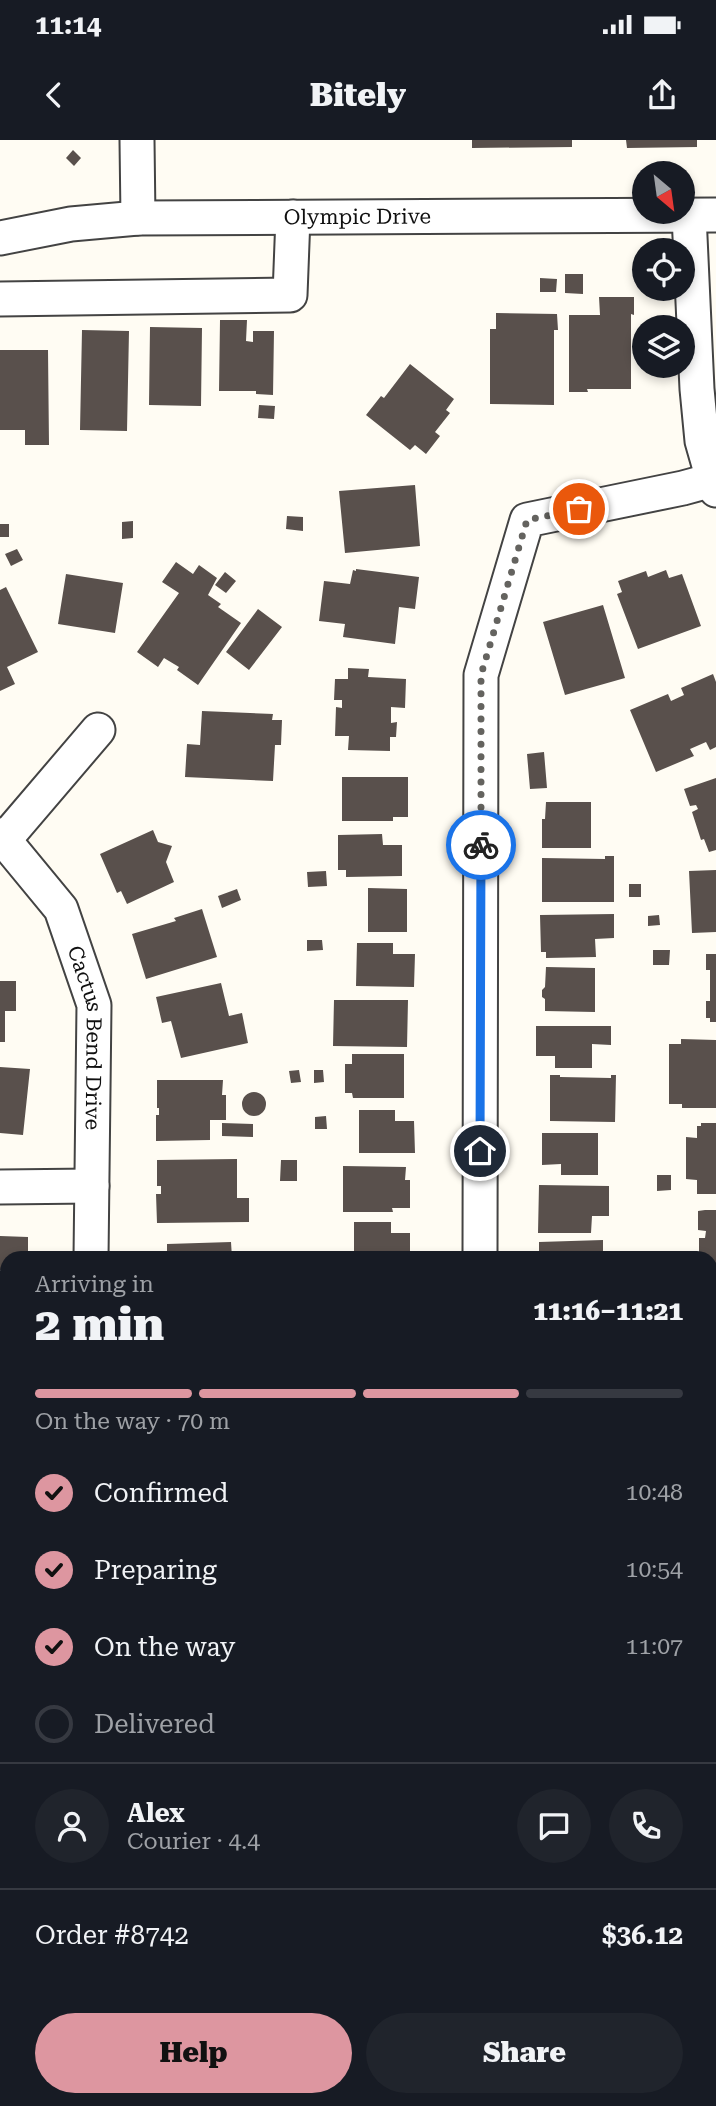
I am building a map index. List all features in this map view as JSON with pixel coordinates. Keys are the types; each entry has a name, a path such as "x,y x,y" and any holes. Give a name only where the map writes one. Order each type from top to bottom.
{"street":[{"path":"137,140 138,218"},
{"path":"480,1251 481,675 527,520 715,483 702,441 696,388 703,215"},
{"name":"Olympic Drive","path":"0,238 71,224 138,218 703,215"},
{"path":"0,299 290,295 293,217"},
{"path":"3,837 98,730"},
{"name":"Cactus Bend Drive","path":"3,837 61,909 94,1004 92,1251"},
{"path":"0,1187 92,1185"}],"building":[{"path":"472,140 572,140 572,147 472,148"},
{"path":"626,140 697,140 697,147 627,148"},
{"path":"73,150 81,158 74,166 66,158"},
{"path":"565,274 583,274 583,294 565,293"},
{"path":"540,278 557,279 556,292 540,292"},
{"path":"599,297 632,297 634,301 634,315 631,314 631,389 587,389 588,392 569,392 569,315 600,315"},
{"path":"496,313 557,314 558,330 554,330 554,405 490,404 490,329 496,329"},
{"path":"220,320 247,320 246,341 253,342 253,331 274,331 273,395 256,394 256,391 219,391"},
{"path":"150,327 202,328 201,406 149,405"},
{"path":"82,330 129,331 127,431 80,430"},
{"path":"0,350 48,350 49,445 25,445 25,430 0,430"},
{"path":"410,364 454,399 446,410 450,413 435,432 440,436 426,454 415,445 410,450 366,415 381,396 384,398"},
{"path":"259,405 275,406 274,419 258,418"},
{"path":"415,485 420,546 345,553 339,491"},
{"path":"287,516 303,517 303,531 286,529"},
{"path":"133,521 133,538 122,539 122,522"},
{"path":"0,524 9,524 9,537 0,537"},
{"path":"17,549 23,560 11,566 5,554"},
{"path":"176,562 193,574 199,565 217,578 208,595 221,604 218,607 241,623 198,685 177,670 179,667 164,658 158,667 137,652 179,593 162,582"},
{"path":"353,570 419,577 415,609 399,607 395,644 343,637 345,624 319,621 324,581 350,584"},
{"path":"666,570 669,578 682,574 701,626 638,649 617,594 622,592 618,581 646,571 648,577"},
{"path":"225,572 236,581 226,593 215,585"},
{"path":"66,574 123,583 115,633 58,624"},
{"path":"6,587 38,652 7,667 15,684 0,691 0,590"},
{"path":"603,605 625,678 565,695 543,622"},
{"path":"258,609 282,627 249,670 226,652"},
{"path":"348,668 369,669 368,677 406,679 405,708 391,707 391,723 397,722 396,737 390,737 390,751 348,750 349,736 335,736 336,707 342,708 342,700 334,700 335,679 348,679"},
{"path":"713,674 716,682 716,747 710,750 706,742 690,749 694,756 656,772 630,710 668,694 671,701 684,695 681,688"},
{"path":"202,711 273,714 272,720 282,720 281,745 275,745 273,781 185,777 187,744 200,745"},
{"path":"544,752 547,788 530,789 527,754"},
{"path":"342,777 408,777 408,817 393,817 393,821 342,821"},
{"path":"716,778 716,850 709,852 704,839 701,840 692,812 698,809 696,805 690,806 684,789"},
{"path":"546,802 591,802 591,848 542,848 542,819 545,819"},
{"path":"153,830 158,842 172,846 166,862 174,882 127,904 121,891 117,893 100,854"},
{"path":"382,834 383,845 402,845 402,876 346,877 346,870 338,870 338,835"},
{"path":"605,856 614,856 614,902 542,902 542,858 605,859"},
{"path":"716,870 716,932 692,933 689,871"},
{"path":"326,871 327,886 308,887 307,872"},
{"path":"629,884 641,884 641,897 629,897"},
{"path":"368,888 407,889 407,932 368,932"},
{"path":"237,889 241,900 222,908 218,896"},
{"path":"202,909 217,957 146,979 132,934 176,921 174,918"},
{"path":"614,914 614,938 595,939 596,957 546,958 546,952 541,952 540,915"},
{"path":"659,915 660,925 648,926 648,916"},
{"path":"307,940 322,940 323,950 307,951"},
{"path":"357,943 393,943 393,954 415,954 414,987 356,986"},
{"path":"653,950 670,950 669,965 653,965"},
{"path":"706,954 716,954 716,1022 710,1022 710,1018 706,1018 706,1001 710,1001 710,970 706,970"},
{"path":"546,967 595,968 595,1012 545,1011 542,990 545,987"},
{"path":"0,981 16,981 16,1011 5,1011 5,1042 0,1042"},
{"path":"221,983 229,1016 242,1013 248,1043 181,1058 171,1021 162,1023 156,997"},
{"path":"334,1000 408,1000 407,1047 333,1046"},
{"path":"536,1026 611,1026 611,1045 592,1044 592,1068 555,1068 555,1056 536,1056"},
{"path":"681,1039 716,1040 716,1108 682,1108 682,1104 669,1104 669,1044 681,1044"},
{"path":"352,1054 404,1054 404,1098 353,1098 352,1093 345,1093 345,1064 352,1064"},
{"path":"0,1067 30,1069 23,1135 0,1133"},
{"path":"299,1070 301,1082 291,1083 289,1071"},
{"path":"314,1070 323,1070 324,1082 314,1083"},
{"path":"550,1075 611,1078 611,1075 616,1075 615,1122 550,1121"},
{"path":"157,1080 223,1080 222,1095 226,1095 226,1120 210,1120 210,1140 156,1141 156,1115 159,1115"},
{"path":"249,1092 259,1092 266,1099 266,1109 259,1116 249,1116 242,1109 242,1099"},
{"path":"359,1110 395,1110 395,1121 414,1121 415,1153 359,1153"},
{"path":"326,1116 327,1129 315,1129 315,1117"},
{"path":"222,1123 253,1124 253,1137 222,1136"},
{"path":"701,1123 716,1123 716,1194 697,1194 697,1180 686,1179 686,1137 697,1138 697,1126 701,1126"},
{"path":"542,1133 598,1133 598,1175 561,1175 561,1164 542,1165"},
{"path":"237,1159 237,1198 249,1198 249,1222 157,1223 156,1194 161,1194 161,1186 157,1186 157,1160"},
{"path":"281,1160 297,1160 297,1181 280,1181"},
{"path":"343,1166 406,1167 405,1180 410,1180 410,1208 392,1208 393,1212 343,1212"},
{"path":"657,1175 671,1175 671,1190 657,1191"},
{"path":"539,1185 609,1186 609,1216 592,1216 591,1233 538,1233"},
{"path":"716,1210 716,1251 699,1251 699,1238 705,1238 706,1231 698,1230 698,1211"},
{"path":"354,1222 391,1222 391,1233 410,1233 410,1251 354,1251"},
{"path":"0,1236 28,1237 28,1251 0,1251"},
{"path":"603,1240 603,1251 539,1251 539,1242"},
{"path":"231,1242 232,1251 167,1251 167,1244"}],"way so far":[{"path":"481,845 481,675 527,520 579,509"}],"route":[{"path":"480,1151 481,845"}]}
